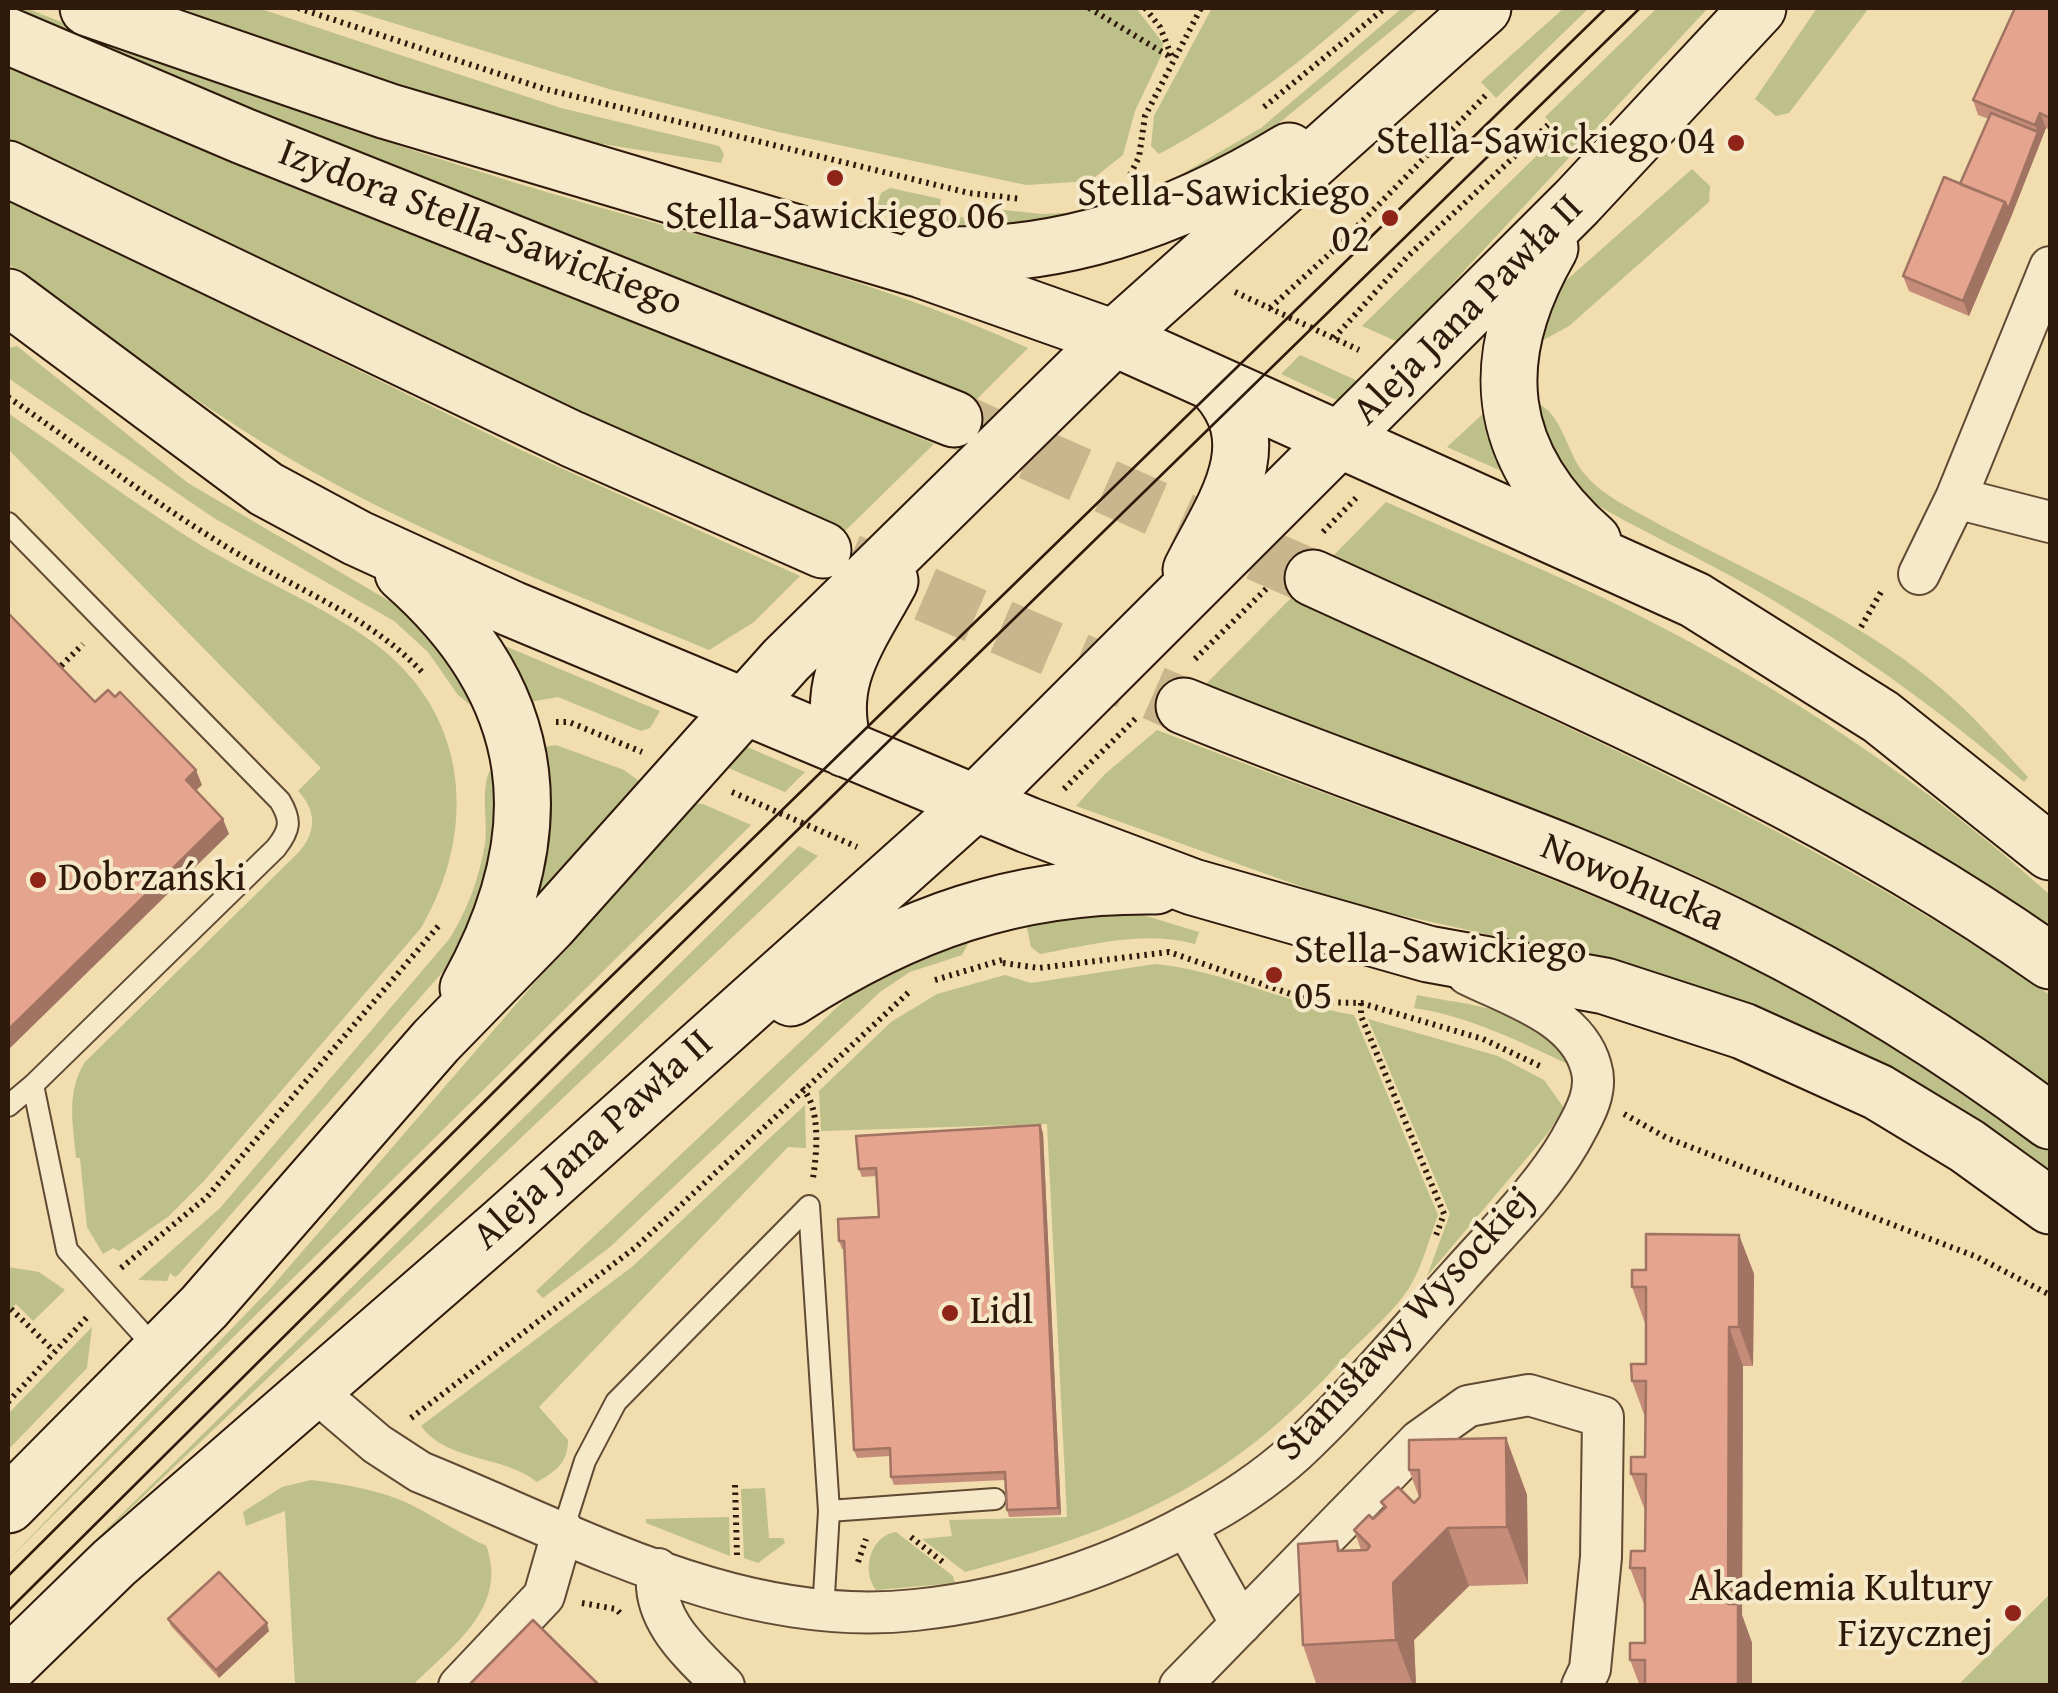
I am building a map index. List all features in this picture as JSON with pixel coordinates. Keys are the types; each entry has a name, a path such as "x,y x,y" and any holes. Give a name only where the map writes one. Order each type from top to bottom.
{"main road":[{"path":"88,8 387,111 997,294 1114,338 1627,566 1695,600 1881,717 2050,852"},
{"path":"8,1505 160,1352 436,1041 549,925 741,706 1114,338 1483,8"},
{"name":"Aleja Jana Pawła II","path":"8,1666 114,1562 314,1390 976,802 1577,202 1758,8"},
{"name":"Izydora Stella-Sawickiego","path":"8,36 243,136 954,419"},
{"path":"833,244 904,253 982,255 1108,236 1156,220 1263,166 1390,90"},
{"path":"8,169 554,431 823,550"},
{"path":"1577,202 1546,255 1511,340 1507,362 1510,414 1520,446 1552,499 1592,540 1627,566"},
{"path":"15,312 251,479 356,538 741,706 1193,887 1428,954 1604,986 1743,1031 1878,1092 1966,1146 2050,1206"},
{"name":"Aleja Jana Pawła II","path":"1172,606 1243,460 1240,425 1217,387"},
{"path":"846,749 836,702 841,676 915,534"},
{"path":"356,538 421,589 462,635 495,687 520,762 522,845 508,902 475,975 436,1041"},
{"path":"1298,569 1815,816 1946,892 2050,961"},
{"name":"Nowohucka","path":"1173,693 1745,932 1878,1004 2050,1122"},
{"path":"650,1090 816,982 868,952 948,917 986,904 1094,886 1193,887"}],"street":[{"path":"1904,576 1956,498 2050,266"},
{"path":"1956,498 2050,522"},
{"name":"Stanisławy Wysockiej","path":"314,1390 398,1460 712,1590 823,1612 914,1610 1022,1591 1084,1573 1186,1526 1304,1445 1528,1198 1568,1144 1592,1095 1594,1079 1585,1050 1564,1025 1428,954"},
{"path":"1180,1686 1419,1441 1468,1406 1529,1395 1603,1417 1601,1557 1590,1669 1582,1686"},
{"path":"1186,1526 1241,1624"},
{"path":"459,1686 544,1596 563,1530"},
{"path":"658,1569 657,1600 665,1618 724,1686"}],"lane":[{"path":"8,523 280,801 288,816 289,832 8,1106"},
{"path":"33,1084 61,1236 78,1265 160,1352"},
{"path":"563,1530 585,1461 616,1402 810,1206 829,1511 823,1612"},
{"path":"829,1511 995,1499"}],"path":[{"path":"298,8 546,90 969,193 1040,202"},
{"path":"1089,8 1172,58"},
{"path":"1145,8 1160,27 1172,58"},
{"path":"1141,180 1124,186 1139,157 1145,116 1201,8"},
{"path":"1260,111 1385,8"},
{"path":"1270,308 1348,236 1488,94"},
{"path":"1334,338 1407,257 1548,125"},
{"path":"1246,297 1367,354"},
{"path":"8,397 249,560 363,620 396,644 429,679"},
{"path":"1051,802 1173,693 1298,569 1365,490"},
{"path":"1860,626 1904,576"},
{"path":"548,723 569,722 646,754"},
{"path":"720,787 841,839"},
{"path":"8,1402 103,1294 116,1272 207,1198 444,919"},
{"path":"999,948 1003,962"},
{"path":"407,1420 636,1248 802,1088 910,991 926,982 1003,962 1039,968 1168,952 1314,1002 1335,1006 1361,1003 1483,1039 1548,1070"},
{"path":"1361,1003 1362,1016 1444,1214 1430,1251"},
{"path":"802,1088 811,1098 816,1157"},
{"path":"1612,1107 1667,1138 1977,1257 2050,1295"},
{"path":"11,1309 54,1351"},
{"path":"734,1485 738,1566"},
{"path":"898,1527 948,1566"},
{"path":"858,1562 873,1532"},
{"path":"572,1606 587,1601 616,1609 630,1623"}],"green space":[{"path":"12,8 26,8 252,95 423,154 826,272 1028,348 974,402"},
{"path":"173,8 258,8 561,108 719,146 724,154 721,163 559,137"},
{"path":"344,8 1136,8 1163,43 1162,54 1135,111 1123,155 1090,181 1026,185 778,132 609,89"},
{"path":"1212,8 1362,8 1265,87 1159,154 1151,146 1154,116"},
{"path":"1402,8 1419,8 1256,142 1151,192 1261,128"},
{"path":"1564,8 1589,8 1496,98 1481,82"},
{"path":"1657,8 1708,8 1398,342 1362,326 1560,133 1545,117"},
{"path":"1817,8 1869,8 1789,113 1776,116 1755,99"},
{"path":"8,65 934,444 845,531 520,385 8,139"},
{"path":"1692,169 1710,186 1709,202 1569,326 1531,347 1561,285"},
{"path":"890,188 941,199 939,213 983,221 986,208 1042,214 1086,212 1035,228 955,227 877,208 881,193"},
{"path":"8,199 521,450 800,576 754,622 709,650 546,583 385,510 246,432 8,264"},
{"path":"17,346 188,483 403,609 446,648 474,708 458,695 428,652 394,621 214,518 8,378 8,348"},
{"path":"1300,355 1358,381 1339,401 1281,374"},
{"path":"1529,401 1540,404 1555,419 1576,462 1601,490 1868,635 1942,689 2028,777 2024,782 1893,680 1790,610 1585,498 1571,486"},
{"path":"1487,410 1508,474 1447,447"},
{"path":"8,413 202,546 333,616 374,643 406,672 430,704 446,739 455,776 451,853 421,928 203,1182 169,1216 119,1251 113,1248 103,1254 87,1227 80,1158 76,1158 72,1108 79,1073 85,1062 300,851 312,820 298,791 321,768 8,449"},
{"path":"1386,502 1636,614 1800,706 1954,814 2050,895 2050,930 1960,867 1815,783 1334,555"},
{"path":"1291,598 1679,782 1774,830 1960,936 2050,995 2050,1086 1870,968 1775,915 1678,868 1442,775 1202,688"},
{"path":"493,641 660,711 650,728 641,731 558,697 524,703"},
{"path":"1157,730 1583,892 1749,965 1859,1022 1942,1076 2050,1153 2050,1171 1943,1099 1761,1008 1654,971 1350,904 1076,806 1105,774"},
{"path":"556,745 624,770 639,781 531,904 537,748"},
{"path":"747,747 805,772 785,792 726,767"},
{"path":"496,761 496,865 453,960 179,1274 175,1277 170,1273 167,1281 138,1280 220,1208 450,938 480,869 486,834 485,789"},
{"path":"690,803 703,804 751,825 8,1560 269,1290"},
{"path":"799,846 818,856 57,1578"},
{"path":"1133,912 1199,932 1195,944 1137,939 1040,954 1031,947 1024,914"},
{"path":"971,938 962,955 910,972 880,992 610,1247 543,1298 536,1291 849,996 877,975"},
{"path":"1155,964 1205,973 1354,1015 1438,1215 1418,1272 1400,1300 1301,1403 1258,1439 1172,1497 1125,1519 1023,1556 965,1572 922,1539 952,1536 949,1520 1067,1517 1047,1124 821,1131 819,1091 891,1022 937,994 1005,975 1031,983"},
{"path":"1417,995 1482,1007 1524,1020 1557,1045 1568,1064 1474,1023 1414,1008"},
{"path":"1368,1019 1498,1056 1544,1080 1564,1108 1548,1133 1427,1276 1450,1214"},
{"path":"805,1105 806,1148 788,1147 539,1407 568,1440 566,1455 555,1470 537,1482 509,1467 445,1446 421,1426 633,1266"},
{"path":"8,1267 39,1272 65,1290 33,1321 16,1304 8,1312"},
{"path":"92,1327 87,1368 8,1450 8,1414"},
{"path":"311,1480 392,1497 486,1545 491,1568 490,1588 483,1607 459,1640 413,1685 295,1685 285,1511 246,1526 243,1512 282,1487"},
{"path":"765,1488 769,1538 783,1538 785,1543 758,1563 744,1558 741,1489"},
{"path":"729,1517 730,1556 646,1523 646,1519"},
{"path":"896,1532 953,1576 955,1583 876,1590 869,1573 871,1555 880,1540"},
{"path":"2050,1594 2050,1685 1958,1685"}],"building":[{"path":"2015,8 2050,8 2050,118 2040,113 2035,125 1973,100"},
{"path":"1991,113 2038,132 2008,210 2005,202 1960,184"},
{"path":"1944,177 2005,202 1963,301 1903,276"},
{"path":"8,613 95,702 108,690 115,697 120,692 196,770 186,780 223,819 8,1030"},
{"name":"Lidl","path":"1040,1125 1058,1508 1007,1510 1005,1472 891,1477 890,1448 854,1450 844,1241 839,1241 838,1219 879,1217 876,1168 859,1169 856,1136"},
{"path":"1646,1234 1739,1235 1739,1327 1729,1327 1728,1604 1738,1604 1738,1686 1645,1686 1645,1660 1630,1660 1630,1643 1645,1643 1645,1568 1630,1568 1631,1551 1645,1551 1646,1474 1631,1474 1631,1457 1645,1457 1646,1381 1632,1381 1631,1364 1646,1364 1646,1287 1632,1287 1632,1270 1646,1270"},
{"path":"1506,1438 1507,1527 1448,1528 1393,1583 1396,1640 1303,1645 1298,1544 1337,1541 1338,1551 1367,1550 1370,1546 1354,1530 1369,1515 1373,1519 1386,1507 1381,1502 1398,1487 1414,1503 1420,1497 1419,1470 1409,1470 1409,1440"},
{"path":"219,1572 267,1623 216,1670 168,1619"},
{"path":"533,1620 600,1686 468,1686"}],"tunnel":[{"path":"954,419 1313,578"},
{"path":"849,561 1184,706"}],"tram line":[{"path":"8,1576 553,1033 1606,8"},
{"path":"8,1611 568,1054 1640,8"}],"place":[{"name":"Stella-Sawickiego 04","path":"1736,143"},
{"name":"Stella-Sawickiego 06","path":"835,178"},
{"name":"Stella-Sawickiego 02","path":"1390,218"},
{"name":"Dobrzański","path":"38,880"},
{"name":"Stella-Sawickiego 05","path":"1274,975"},
{"name":"Lidl","path":"950,1313"},
{"name":"Akademia Kultury Fizycznej","path":"2013,1613"}]}
